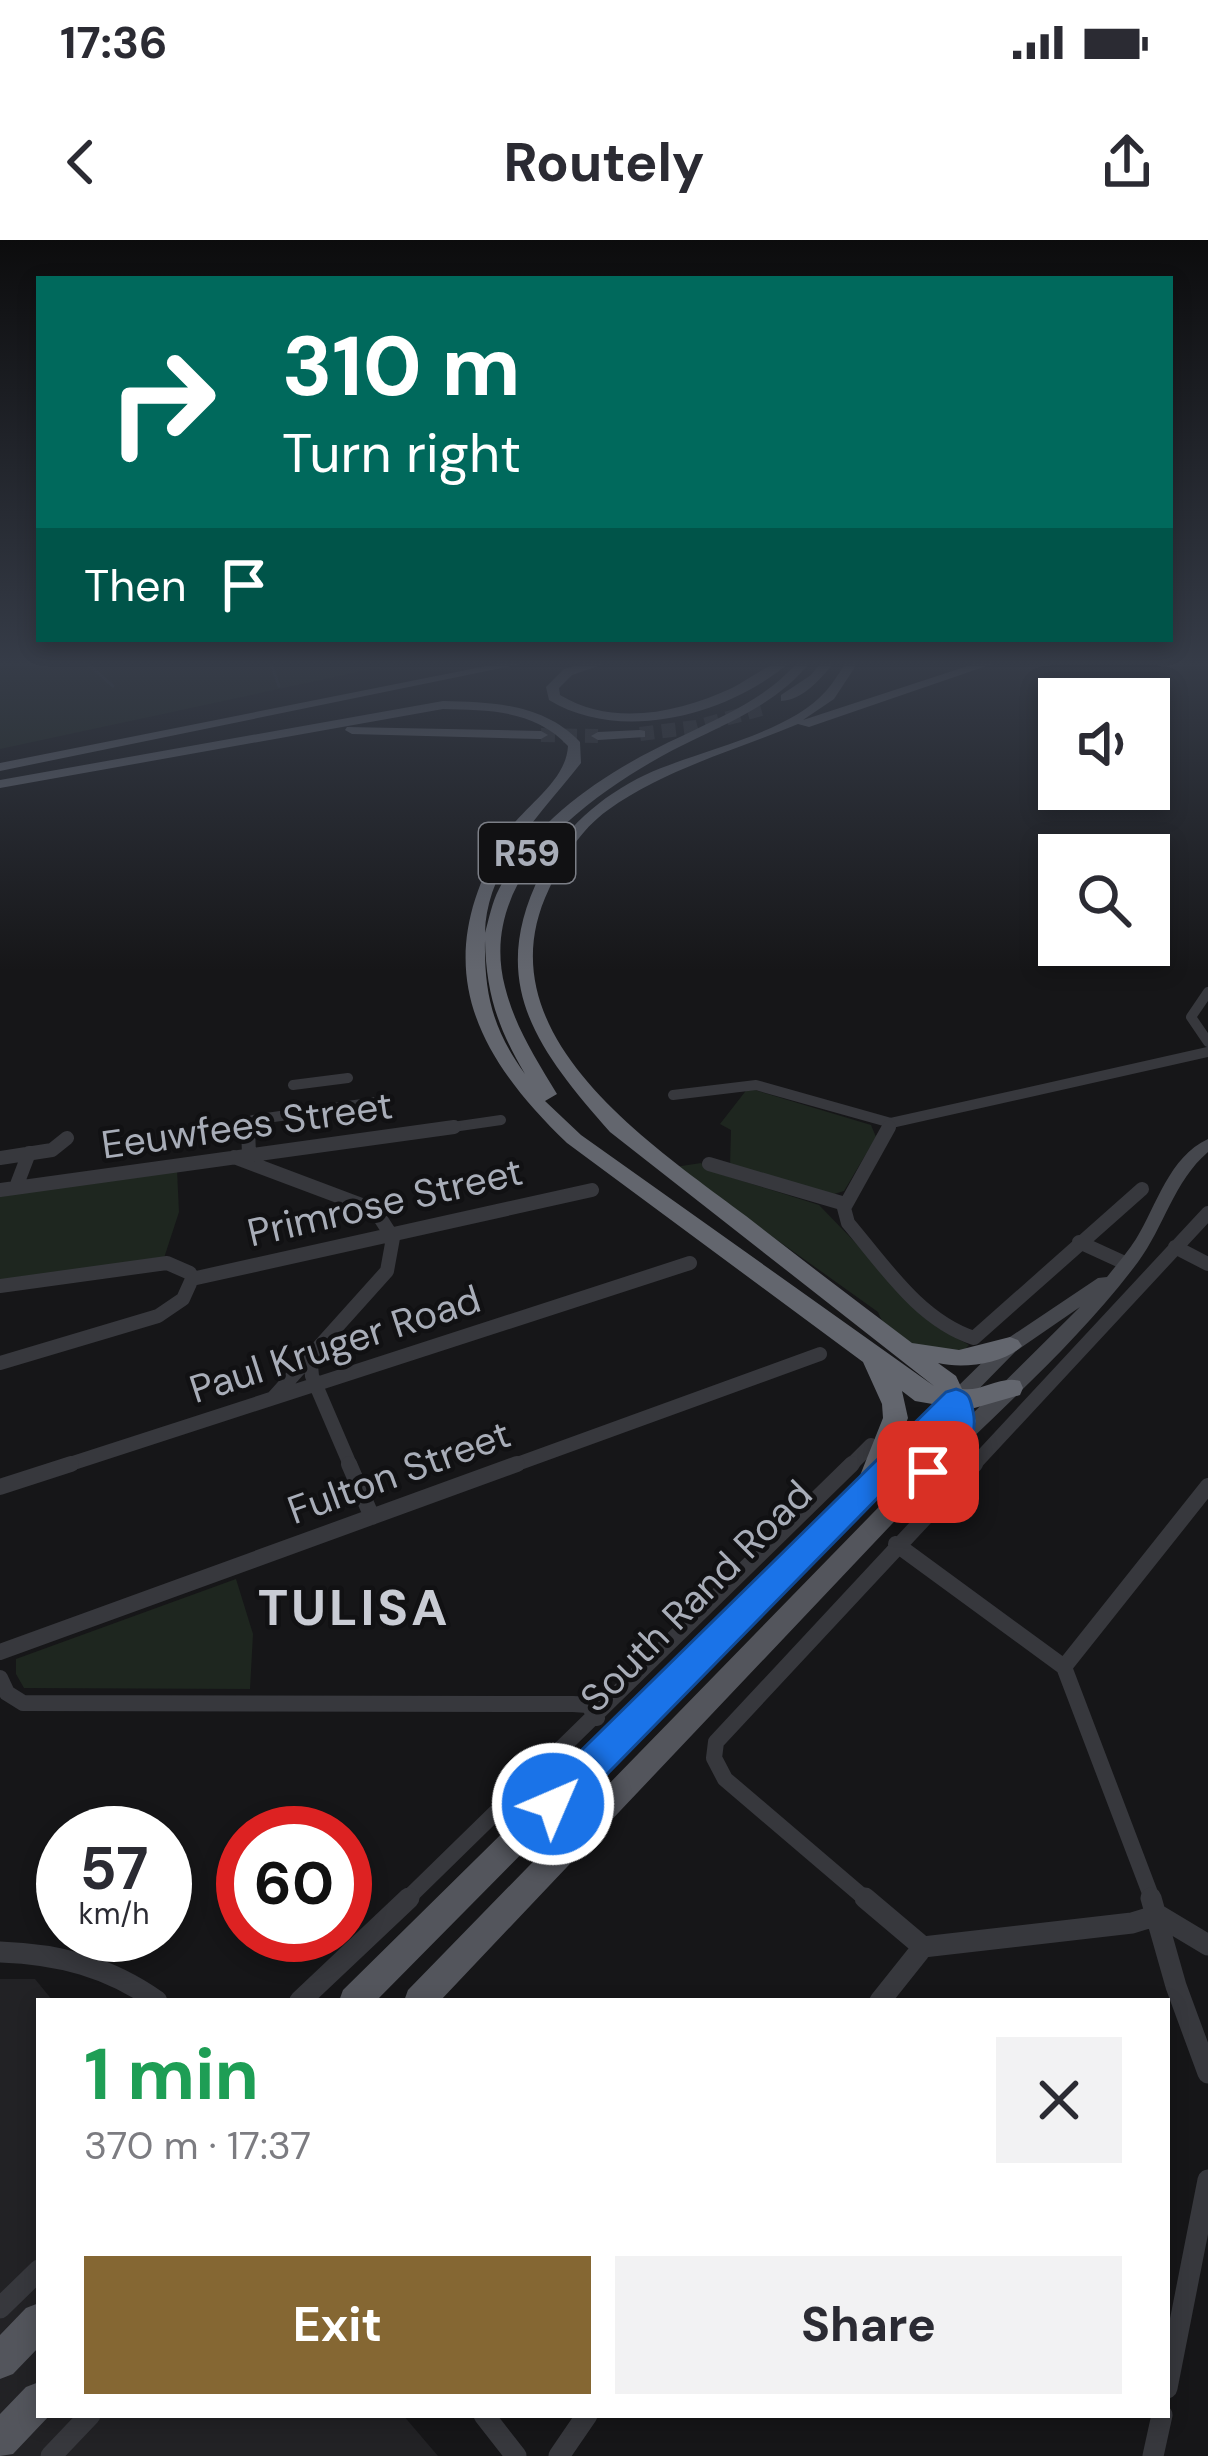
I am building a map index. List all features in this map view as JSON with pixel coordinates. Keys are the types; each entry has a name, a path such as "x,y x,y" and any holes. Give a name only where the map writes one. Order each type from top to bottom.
{"highway":[{"path":"0,784 103,764"},
{"path":"40,776 116,764"},
{"path":"572,764 514,834 477,912 474,929 480,1006 493,1043 538,1105 599,1155"},
{"path":"500,863 541,818 581,788 625,764"},
{"name":"R59","path":"641,764 584,796 525,855 496,912 494,979 507,1022 530,1070 599,1155 862,1349"},
{"name":"R59","path":"679,764 604,803 556,848 526,922 523,958 531,1000 562,1063 617,1128 884,1333"},
{"path":"550,864 625,804 706,764"},
{"path":"884,1333 949,1359 978,1357 1010,1346"},
{"path":"884,1333 939,1375 956,1400 963,1421 956,1443"},
{"path":"862,1349 924,1394 979,1399 1011,1388"},
{"path":"862,1349 886,1383 896,1419 870,1484"}],"main road":[{"name":"South Rand Road","path":"422,1998 1123,1269 1149,1232 1179,1170 1208,1144"},
{"name":"South Rand Road","path":"357,1998 1010,1346 1123,1269"},
{"path":"0,2360 36,2323"},
{"path":"0,2441 36,2403"}],"street":[{"path":"1208,992 1191,1017 1208,1042"},
{"path":"674,1095 756,1085 891,1124 1208,1052"},
{"path":"293,1085 348,1078"},
{"path":"328,1080 331,1108"},
{"path":"249,1155 248,1126 253,1120 388,1100"},
{"name":"Eeuwfees Street","path":"0,1190 501,1120"},
{"path":"844,1209 891,1124"},
{"path":"0,1158 56,1148 67,1138"},
{"path":"261,1171 267,1153"},
{"path":"16,1187 29,1154"},
{"path":"234,1157 261,1171 375,1210 387,1219 392,1235 394,1254 387,1271 272,1399"},
{"path":"709,1164 844,1209 926,1309 963,1336 982,1336 1142,1189"},
{"name":"Primrose Street","path":"192,1279 592,1190"},
{"path":"923,1947 725,1779 713,1752 723,1730 1208,1213"},
{"path":"1079,1242 1123,1269"},
{"path":"1174,1246 1208,1264"},
{"path":"0,1286 167,1263 190,1273 192,1279 183,1299 158,1316 0,1363"},
{"name":"Paul Kruger Road","path":"0,1487 690,1263"},
{"name":"Fulton Street","path":"0,1652 820,1354"},
{"path":"310,1355 317,1384 372,1517"},
{"path":"303,1998 597,1718 871,1444"},
{"path":"1064,1667 1208,1486"},
{"path":"896,1544 1064,1667 1158,1915 1208,2073"},
{"path":"0,1678 7,1694 22,1703 573,1704 588,1705 597,1718"},
{"path":"882,1998 923,1947 1132,1923 1158,1915 1208,1945"},
{"path":"0,1952 52,1953 100,1967 131,1993"},
{"path":"1170,2373 1208,2180"},
{"path":"0,2308 36,2273"},
{"path":"51,2456 87,2418"},
{"path":"486,2418 517,2456"},
{"path":"559,2456 585,2418"},
{"path":"1154,2456 1161,2418"}],"shaded area":[{"path":"748,1088 871,1125 876,1137 844,1191 831,1195 730,1167 731,1130 720,1124"},
{"path":"701,1163 714,1172 819,1205 937,1327 969,1345 958,1357 900,1337 878,1312 675,1167"},
{"path":"177,1170 179,1212 164,1258 0,1282 0,1196"},
{"path":"236,1579 253,1634 250,1689 24,1688 16,1674 16,1659"},
{"path":"0,1979 35,1979 51,1998 36,1998 36,2418 406,2418 438,2456 0,2456"}],"district":[{"name":"TULISA","path":"354,1607"}],"route":[{"path":"553,1804 956,1400 962,1415 956,1443 928,1472"}]}
